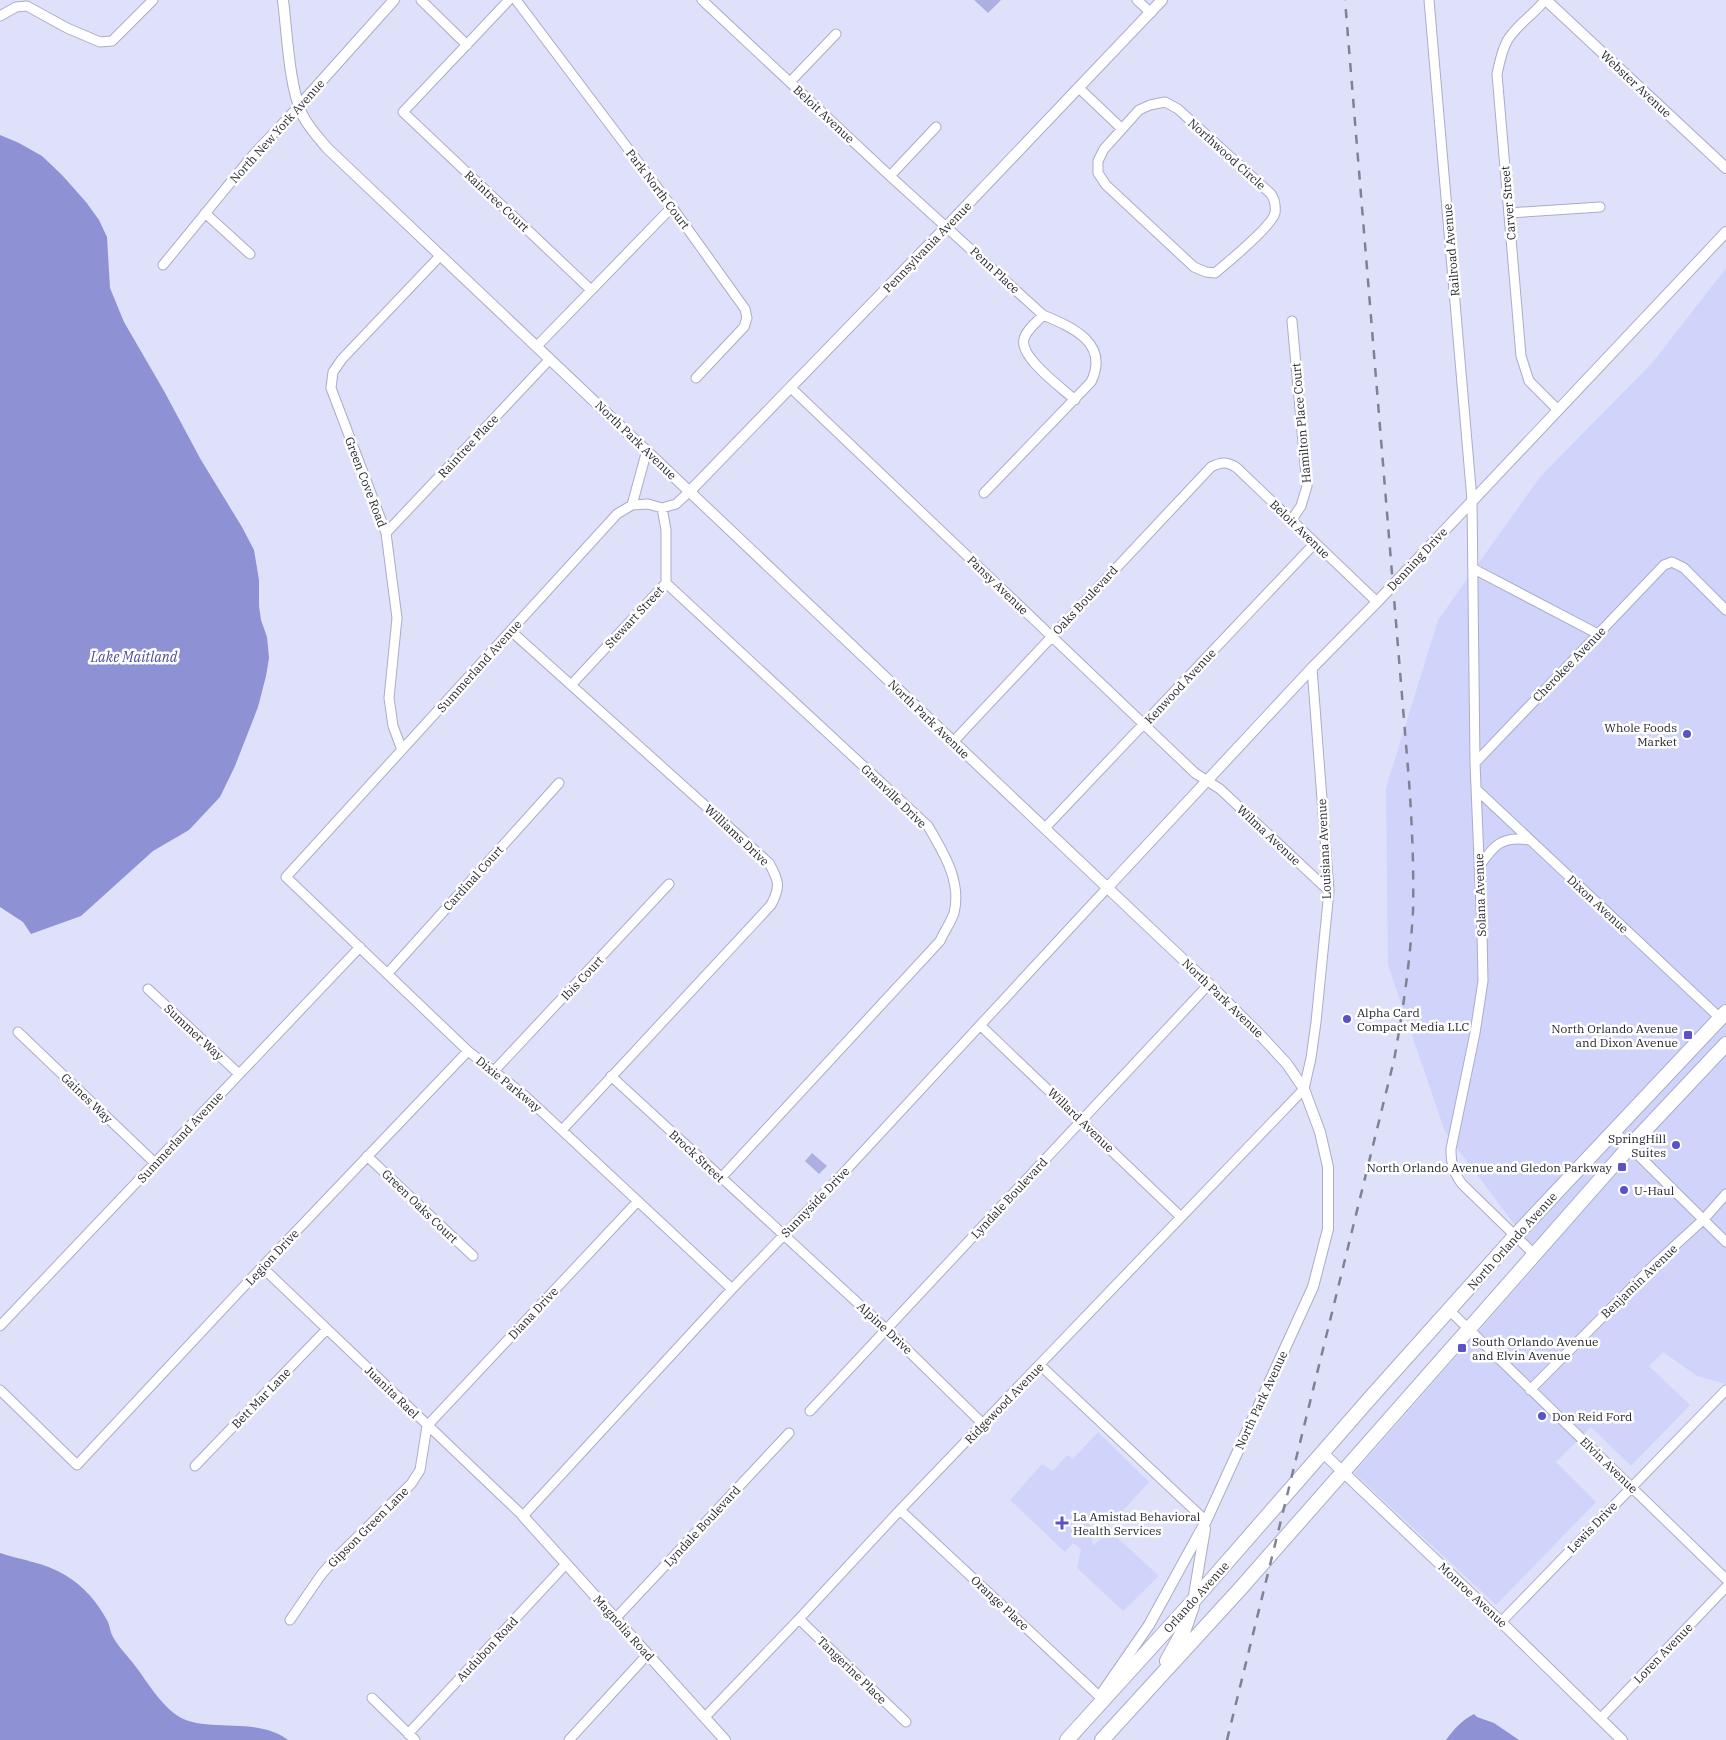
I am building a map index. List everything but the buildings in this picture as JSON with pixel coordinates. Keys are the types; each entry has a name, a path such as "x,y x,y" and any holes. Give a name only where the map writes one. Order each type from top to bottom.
{"main road":[{"name":"North Orlando Avenue","path":"1322,1452 1516,1236 1723,1015"},
{"name":"North Orlando Avenue","path":"1343,1472 1630,1146 1726,1044"},
{"name":"Orlando Avenue","path":"1067,1740 1193,1602 1322,1452"},
{"path":"1102,1740 1153,1686 1343,1472"},
{"path":"1153,1686 1183,1632 1193,1602"}],"street":[{"path":"0,16 16,7 27,6 67,28 100,42 112,41 153,0"},
{"name":"North Park Avenue","path":"283,0 292,73 299,106 302,115 327,148 1209,984 1287,1064 1304,1089 1320,1132 1328,1167 1330,1218 1327,1240 1313,1287 1206,1521 1149,1625 1079,1726"},
{"name":"North New York Avenue","path":"162,265 253,156 394,0"},
{"path":"421,0 467,45 510,0"},
{"name":"Park North Court","path":"516,0 672,207 745,309 747,318 744,327 696,378"},
{"name":"Beloit Avenue","path":"702,0 890,176 947,226"},
{"path":"1137,0 1151,13"},
{"name":"Pennsylvania Avenue","path":"690,491 947,226 1162,0"},
{"name":"Railroad Avenue","path":"1429,0 1472,500"},
{"name":"Webster Avenue","path":"1546,0 1726,168"},
{"name":"Carver Street","path":"1546,0 1510,35 1502,54 1497,74 1521,356 1529,381 1558,410"},
{"path":"790,82 836,34"},
{"name":"Raintree Court","path":"467,45 403,112 591,290"},
{"path":"1079,88 1122,129"},
{"name":"Northwood Circle","path":"1165,102 1178,109 1271,194 1275,202 1275,214 1268,224 1215,273 1206,272 1194,267 1106,185 1098,173 1098,161 1104,149 1122,129 1139,110 1150,105 1165,102"},
{"path":"890,176 936,127"},
{"path":"537,346 672,207"},
{"path":"1509,212 1600,207"},
{"path":"206,213 250,254"},
{"name":"Penn Place","path":"947,226 1043,315 1072,328 1088,341 1096,356 1097,370 1091,382 984,493"},
{"name":"Denning Drive","path":"1108,887 1312,668 1377,602 1726,232"},
{"name":"Green Cove Road","path":"402,750 393,726 389,698 397,618 386,533 331,388 333,372 342,359 440,256"},
{"path":"1043,315 1029,330 1024,340 1024,348 1030,358 1075,400"},
{"name":"Hamilton Place Court","path":"1291,521 1301,506 1307,486 1292,321"},
{"name":"Raintree Place","path":"386,533 550,359"},
{"name":"Pansy Avenue","path":"791,388 1195,773 1207,780"},
{"path":"647,450 632,505 648,504 662,508 676,504 690,491"},
{"name":"Beloit Avenue","path":"1220,462 1230,463 1237,468 1314,544 1377,602"},
{"name":"Oaks Boulevard","path":"953,742 1211,467 1220,462"},
{"name":"Solana Avenue","path":"1472,500 1475,763 1482,932 1482,981 1475,1034 1451,1149 1451,1161 1453,1172 1462,1184 1534,1254"},
{"name":"Summerland Avenue","path":"286,878 617,514 632,505"},
{"name":"Stewart Street","path":"572,684 666,583 666,530 662,508"},
{"name":"Kenwood Avenue","path":"1045,828 1314,544"},
{"name":"Cherokee Avenue","path":"1475,763 1664,565 1672,562 1684,568 1726,610"},
{"path":"1474,569 1598,634"},
{"name":"Granville Drive","path":"666,583 928,826 946,857 956,888 954,913 940,940 720,1178"},
{"name":"Williams Drive","path":"511,631 769,863 779,880 777,894 771,905 563,1129"},
{"name":"Louisiana Avenue","path":"1304,1089 1316,1022 1329,891 1312,668"},
{"name":"Wilma Avenue","path":"1207,780 1220,789 1329,891"},
{"name":"Cardinal Court","path":"388,973 559,783"},
{"name":"Dixon Avenue","path":"1476,789 1723,1015"},
{"path":"1479,867 1488,853 1498,843 1507,839 1530,840"},
{"name":"Dixie Parkway","path":"286,878 468,1051 523,1094 563,1129 732,1289"},
{"name":"Ibis Court","path":"494,1071 669,884"},
{"name":"Sunnyside Drive","path":"523,1516 732,1289 1108,887"},
{"name":"Summerland Avenue","path":"0,1326 156,1164 360,947"},
{"name":"Lyndale Boulevard","path":"810,1412 1209,984"},
{"name":"Summer Way","path":"148,989 239,1074"},
{"name":"Willard Avenue","path":"980,1025 1181,1216"},
{"name":"Gaines Way","path":"18,1032 156,1164"},
{"name":"Legion Drive","path":"0,1390 77,1465 468,1051"},
{"name":"Brock Street","path":"611,1076 783,1235"},
{"name":"Ridgewood Avenue","path":"704,1717 1304,1089"},
{"path":"1614,1131 1726,1242"},
{"name":"Green Oaks Court","path":"367,1156 473,1256"},
{"name":"Benjamin Avenue","path":"1530,1390 1655,1263 1704,1219 1726,1194"},
{"name":"Diana Drive","path":"427,1426 638,1201"},
{"name":"Alpine Drive","path":"783,1235 886,1329 983,1424"},
{"name":"Juanita Rael","path":"262,1267 523,1516"},
{"name":"Elvin Avenue","path":"1449,1310 1726,1579"},
{"name":"Bett Mar Lane","path":"195,1466 327,1329"},
{"path":"1040,1365 1206,1521"},
{"name":"Lewis Drive","path":"1501,1622 1726,1390"},
{"name":"Gipson Green Lane","path":"290,1620 333,1561 411,1484 420,1470 427,1426"},
{"name":"Lyndale Boulevard","path":"615,1619 789,1433"},
{"name":"Monroe Avenue","path":"1322,1452 1622,1740"},
{"name":"Orange Place","path":"900,1510 1100,1696"},
{"name":"Magnolia Road","path":"523,1516 723,1739"},
{"name":"North Park Avenue","path":"1193,1602 1206,1521"},
{"name":"Audubon Road","path":"412,1737 566,1564"},
{"name":"Loren Avenue","path":"1600,1719 1726,1587"},
{"name":"Tangerine Place","path":"798,1619 906,1722"},
{"path":"569,1740 647,1655"},
{"path":"372,1698 412,1737"}],"shaded area":[{"path":"974,0 1001,0 988,13"},
{"path":"1726,268 1726,1384 1697,1376 1663,1352 1649,1366 1690,1405 1631,1466 1591,1427 1556,1462 1596,1502 1496,1605 1354,1473 1541,1260 1445,1132 1388,965 1386,788 1438,620 1540,477 1652,363"},
{"path":"812,1153 827,1166 819,1174 805,1161"},
{"name":"La Amistad Behavioral Health Services","path":"1098,1432 1149,1482 1110,1525 1089,1520 1093,1546 1109,1530 1159,1576 1123,1611 1077,1568 1081,1549 1073,1543 1065,1552 1010,1500 1042,1464 1053,1471 1067,1455 1073,1459"}],"water":[{"name":"Lake Maitland","path":"0,135 42,156 62,175 99,220 107,237 110,288 124,322 254,550 259,580 259,606 261,620 267,637 269,658 258,707 235,766 220,797 189,830 153,851 81,916 31,934 23,922 0,907"},
{"path":"0,1553 50,1567 72,1579 84,1590 104,1615 118,1645 159,1698 175,1714 186,1720 199,1723 260,1728 288,1740 0,1740"},
{"path":"1474,1714 1477,1717 1494,1723 1519,1740 1446,1740 1459,1725"}],"railway":[{"path":"1227,1740 1394,1060 1406,986 1413,912 1409,781 1345,0"}],"place":[{"name":"Whole Foods Market","path":"1687,734"},
{"name":"Alpha Card Compact Media LLC","path":"1347,1019"},
{"name":"North Orlando Avenue and Dixon Avenue","path":"1688,1035"},
{"name":"SpringHill Suites","path":"1676,1145"},
{"name":"North Orlando Avenue and Gledon Parkway","path":"1622,1167"},
{"name":"U-Haul","path":"1624,1190"},
{"name":"South Orlando Avenue and Elvin Avenue","path":"1462,1348"},
{"name":"Don Reid Ford","path":"1542,1416"},
{"name":"La Amistad Behavioral Health Services","path":"1062,1523"}]}
